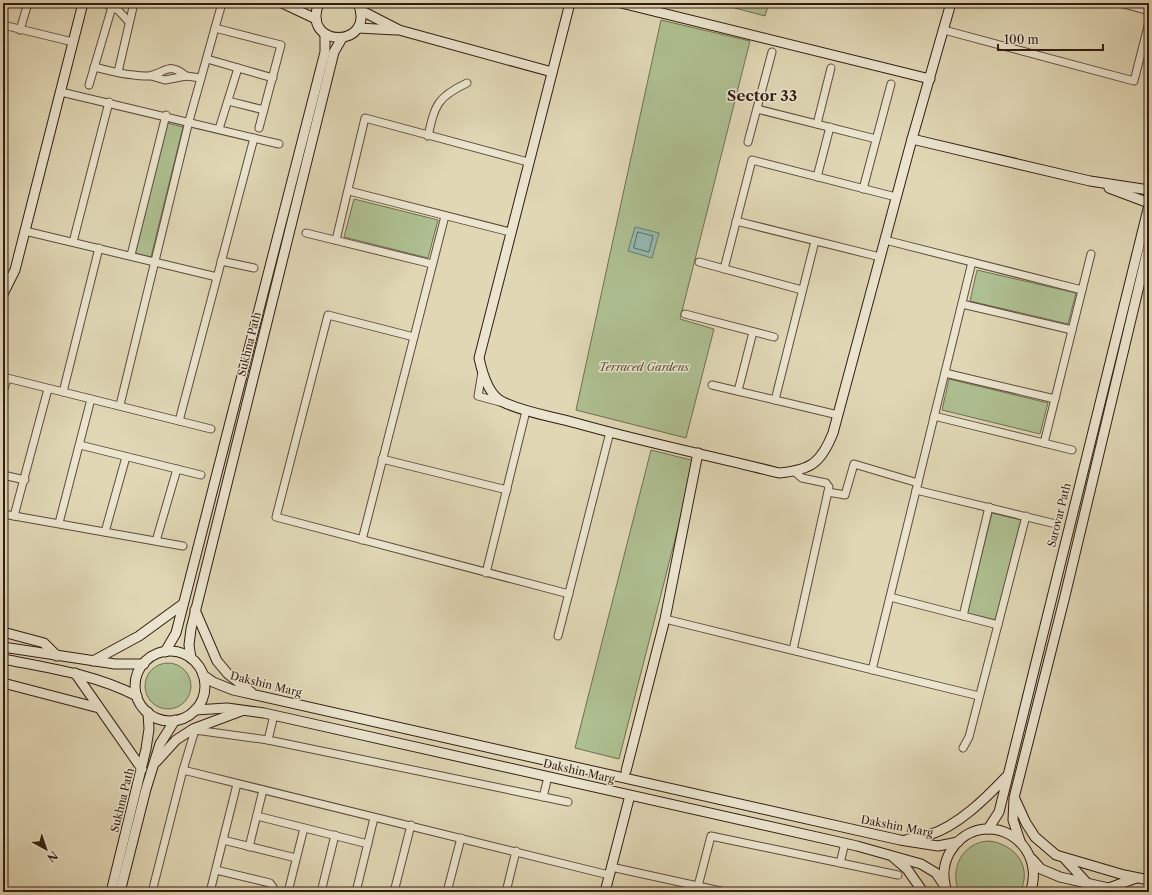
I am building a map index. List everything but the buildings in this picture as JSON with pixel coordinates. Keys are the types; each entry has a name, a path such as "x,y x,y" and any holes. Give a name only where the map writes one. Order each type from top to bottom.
{"main road":[{"path":"3,294 15,270 83,3"},
{"path":"282,3 316,19"},
{"path":"319,3 316,11 317,24 325,34 334,38 342,38 352,35 358,28 361,20 360,7"},
{"path":"570,3 510,232 479,358 486,382 502,402 526,411 548,415 610,432 780,473 795,472 814,464 826,452 838,415 896,197 951,3"},
{"path":"621,3 930,79"},
{"path":"360,7 399,30"},
{"path":"358,28 399,30 552,72"},
{"name":"Sukhna Path","path":"165,652 176,633 325,52 325,34"},
{"name":"Sukhna Path","path":"191,658 189,645 190,629 334,52 342,38"},
{"path":"912,140 1090,181 1149,190"},
{"path":"1090,181 1149,204"},
{"name":"Sarovar Path","path":"988,829 999,812 1149,204"},
{"path":"1126,892 1060,877 1042,869 1031,858 1020,841 1013,820 1014,798 1064,600 1149,244"},
{"path":"626,771 665,619 698,453"},
{"path":"93,661 139,636 183,604"},
{"path":"195,610 217,660 228,674 255,695"},
{"path":"3,632 44,643 57,656"},
{"path":"3,647 115,664 144,664"},
{"path":"165,652 185,654 191,658 203,675 205,689 195,710 184,718 175,720 157,718 148,712 139,702 135,684 138,674 144,664 155,655 165,652"},
{"path":"3,659 76,673 118,686 137,696"},
{"path":"76,673 142,769"},
{"name":"Dakshin Marg","path":"203,675 226,688 255,695 900,840 938,846 958,842"},
{"path":"3,683 99,708"},
{"name":"Dakshin Marg","path":"195,710 227,708 274,715 845,843 921,864 936,873 946,890"},
{"path":"154,764 176,740 193,729 244,710"},
{"name":"Sukhna Path","path":"111,892 142,769 149,728 148,712"},
{"name":"Sukhna Path","path":"120,892 146,788 160,744 175,720"},
{"path":"900,840 930,835 948,826 980,803 1007,775"},
{"path":"1014,798 1026,823 1035,837 1048,850 1064,858 1136,878 1149,880"},
{"path":"605,892 629,799"},
{"path":"946,890 944,879 945,864 948,854 958,842 972,833 988,829 1007,833 1020,841"},
{"path":"890,855 907,869 923,892"},
{"path":"1030,892 1033,884 1034,869 1031,858"},
{"path":"1064,858 1086,882"},
{"path":"1109,888 1136,878"}],"street":[{"path":"20,30 28,3"},
{"path":"104,3 124,15 129,22"},
{"path":"118,72 134,3"},
{"path":"120,406 189,121 222,3"},
{"path":"1120,3 1149,11"},
{"path":"89,85 112,7"},
{"path":"944,30 1134,81 1149,22"},
{"path":"3,25 73,42"},
{"path":"215,28 281,45 259,128"},
{"path":"748,142 772,52"},
{"path":"207,58 273,78"},
{"path":"94,67 151,76 165,80 186,76 201,78"},
{"path":"219,129 238,68"},
{"path":"817,124 831,68"},
{"path":"151,76 162,70 172,69 180,71 186,76"},
{"path":"428,136 436,105 449,91 467,83"},
{"path":"863,189 891,84"},
{"path":"61,92 166,115 279,144"},
{"path":"228,101 264,110"},
{"path":"73,242 109,102"},
{"path":"757,108 876,139"},
{"path":"131,255 166,115"},
{"path":"336,240 366,118 528,162"},
{"path":"817,177 830,127"},
{"path":"179,421 254,138"},
{"path":"724,269 752,160 896,197"},
{"path":"349,191 510,232"},
{"path":"362,540 445,216"},
{"path":"736,221 880,257"},
{"path":"25,231 131,255 217,277"},
{"path":"306,233 432,264"},
{"path":"885,240 1082,290"},
{"path":"775,400 814,241"},
{"path":"64,392 99,248"},
{"path":"1044,443 1091,254"},
{"path":"221,261 254,268"},
{"path":"699,262 802,290"},
{"path":"872,670 972,262"},
{"path":"962,304 1072,330"},
{"path":"685,314 774,337"},
{"path":"414,337 328,315 276,517 569,594"},
{"path":"738,391 753,332"},
{"path":"482,372 478,396 502,402"},
{"path":"945,373 1055,399"},
{"path":"3,392 5,378 211,429"},
{"path":"712,385 838,415"},
{"path":"14,516 25,480 48,389"},
{"path":"60,523 91,399"},
{"path":"486,573 526,411"},
{"path":"934,416 1072,450"},
{"path":"558,636 610,432"},
{"path":"80,445 201,475"},
{"path":"106,532 126,457"},
{"path":"382,460 507,490"},
{"path":"828,492 845,495 854,464 917,487 1056,524"},
{"path":"156,541 177,469"},
{"path":"794,650 829,487 826,483 802,478 795,472"},
{"path":"3,475 25,480"},
{"path":"963,616 989,507"},
{"path":"3,514 184,546"},
{"path":"963,748 969,737 1026,516"},
{"path":"890,597 998,625"},
{"path":"665,619 979,696"},
{"path":"268,740 274,715"},
{"path":"152,892 183,770 195,730 268,740 568,802"},
{"path":"183,770 374,818 411,825 516,851 610,871 725,892"},
{"path":"543,797 547,781"},
{"path":"210,892 237,784"},
{"path":"249,847 263,790"},
{"path":"256,816 368,844"},
{"path":"356,892 374,818"},
{"path":"394,892 411,825"},
{"path":"288,892 304,828"},
{"path":"320,892 335,836"},
{"path":"698,886 710,836 898,875"},
{"path":"447,892 461,838"},
{"path":"223,840 296,858"},
{"path":"840,863 845,843"},
{"path":"506,892 516,851"},
{"path":"216,870 270,883 273,887 273,892"}],"green space":[{"path":"716,3 769,3 765,16"},
{"name":"Terraced Gardens","path":"661,20 750,41 680,319 714,329 686,438 576,410"},
{"path":"167,123 183,127 151,257 135,253"},
{"path":"354,199 438,220 428,258 344,237"},
{"path":"977,270 1076,293 1068,324 970,301"},
{"path":"949,379 1048,403 1040,434 942,410"},
{"path":"651,450 695,461 619,759 575,748"},
{"path":"992,513 1021,520 996,620 967,613"},
{"path":"168,663 181,667 187,673 191,686 187,699 181,705 168,709 155,705 149,699 145,686 149,673 155,667"},
{"path":"989,841 1007,847 1019,858 1023,866 1024,874 1020,892 959,892 956,883 956,874 960,858 965,851 972,846 980,842"}],"water":[{"path":"635,227 659,233 652,258 628,251"}],"district":[{"name":"Sector 33","path":"762,95"}]}
